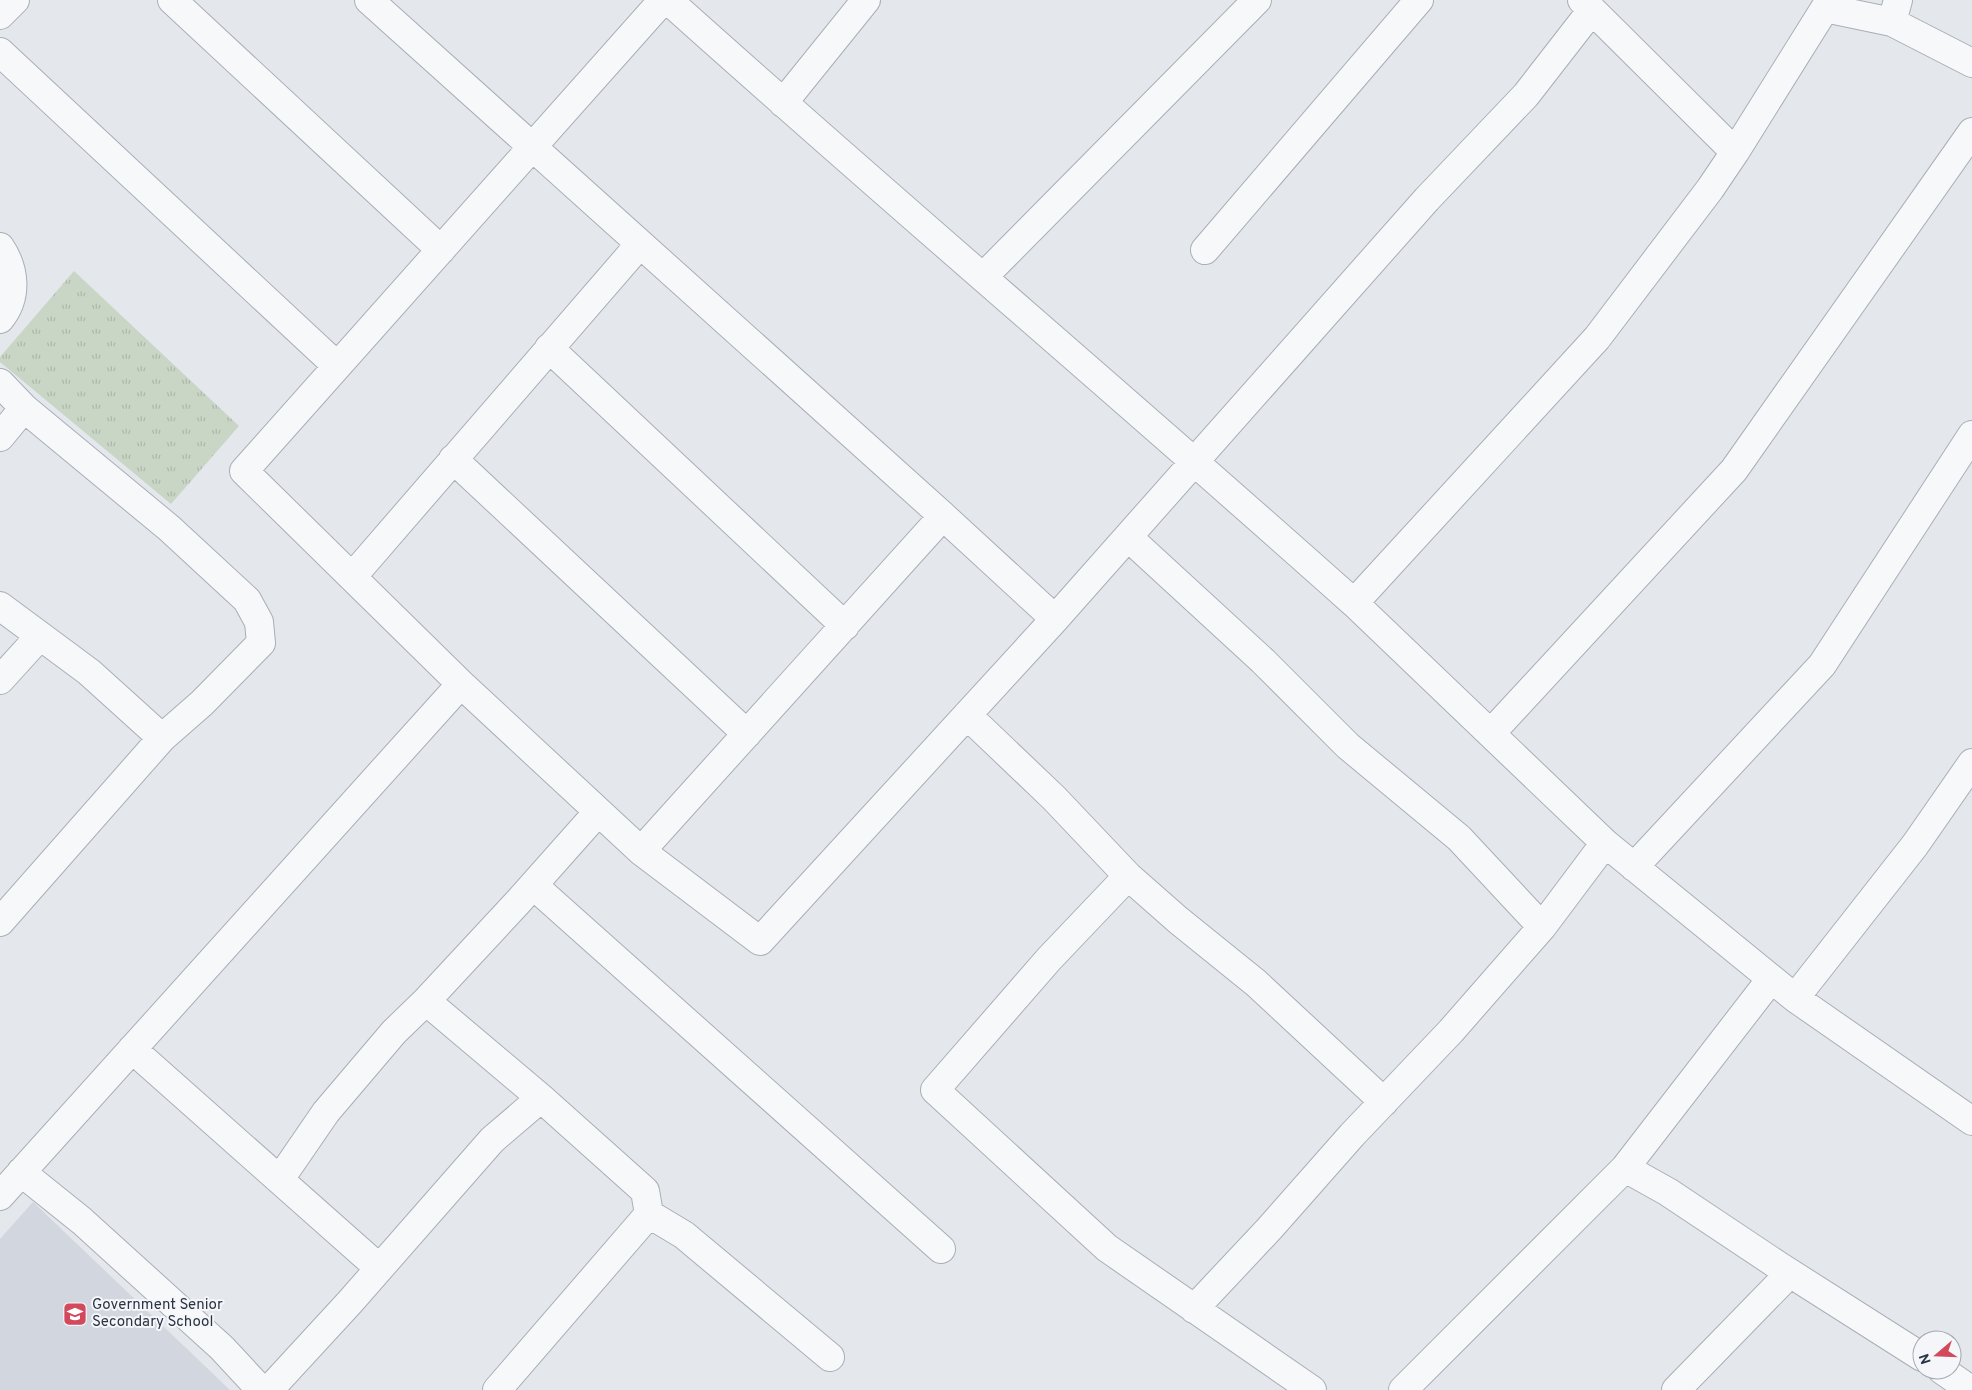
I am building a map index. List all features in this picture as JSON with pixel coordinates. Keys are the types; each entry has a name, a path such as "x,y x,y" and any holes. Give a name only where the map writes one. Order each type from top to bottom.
{"street":[{"path":"0,15 15,0"},
{"path":"172,0 441,250"},
{"path":"369,0 1055,619"},
{"path":"663,0 244,471 461,684 641,852 760,941 1055,619 1427,199 1526,95 1587,5 1735,152"},
{"path":"668,0 783,103 1195,461 1354,603 1605,843 1795,998 1972,1121"},
{"path":"783,103 866,0"},
{"path":"983,277 1256,0"},
{"path":"1205,250 1419,0"},
{"path":"1354,603 1597,338 1710,189 1828,4 1895,11 1972,63"},
{"path":"0,52 337,366"},
{"path":"1491,733 1734,470 1972,132"},
{"path":"352,577 640,244"},
{"path":"0,247 8,258 13,277 12,296 5,313 0,319"},
{"path":"549,348 845,626"},
{"path":"0,383 24,408 169,528 247,600 258,622 261,643 202,704 162,738 0,922"},
{"path":"0,437 24,408"},
{"path":"1634,867 1822,665 1972,436"},
{"path":"453,460 747,734"},
{"path":"641,852 943,516"},
{"path":"1128,537 1262,661 1348,746 1459,838 1542,927"},
{"path":"0,606 89,672 162,738"},
{"path":"0,680 40,636"},
{"path":"0,1196 461,684"},
{"path":"967,715 1054,798 1128,876 1178,920 1256,983 1384,1102"},
{"path":"1795,998 1914,845 1972,764"},
{"path":"280,1179 326,1112 394,1032 426,1001 598,812"},
{"path":"1194,1309 1451,1031 1542,927 1605,843"},
{"path":"1128,876 1049,958 935,1090 1108,1248 1312,1390"},
{"path":"533,885 941,1249"},
{"path":"1403,1390 1625,1168 1771,979"},
{"path":"426,1001 541,1098 645,1191 648,1214 497,1390"},
{"path":"132,1049 379,1268"},
{"path":"270,1390 492,1140 541,1098"},
{"path":"1625,1168 1668,1192 1790,1273 1912,1350"},
{"path":"21,1172 82,1222 222,1348 261,1390"},
{"path":"648,1214 684,1235 830,1357"},
{"path":"1676,1390 1790,1273"},
{"path":"1956,1380 1970,1390"}],"shaded area":[{"name":"Government Senior Secondary School","path":"33,1202 230,1390 0,1390 0,1239"}],"green space":[{"path":"74,271 239,426 171,504 0,362 0,357"}],"place":[{"name":"Government Senior Secondary School","path":"75,1314"}]}
